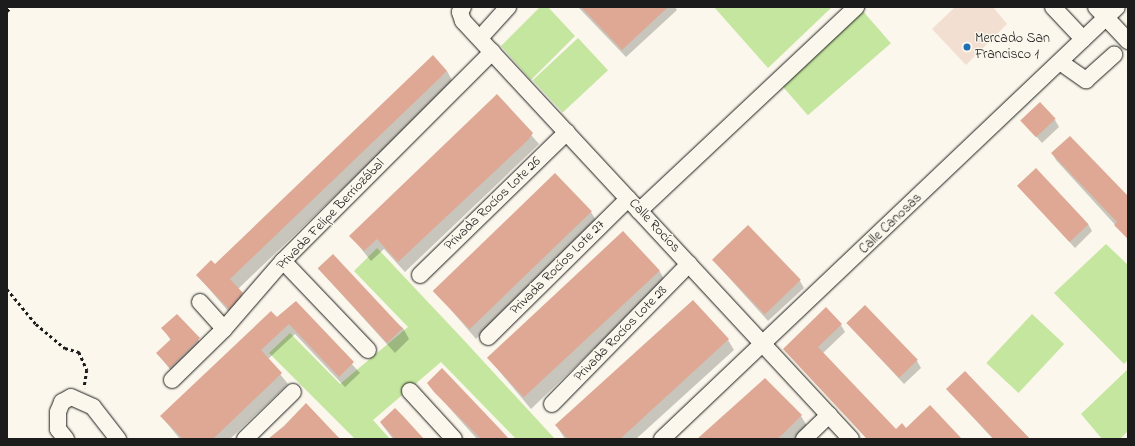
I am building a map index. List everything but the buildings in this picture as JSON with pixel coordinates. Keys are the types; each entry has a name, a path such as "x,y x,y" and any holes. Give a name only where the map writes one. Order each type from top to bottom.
{"street":[{"path":"480,38 508,7"},
{"path":"639,211 856,7"},
{"path":"1052,7 1083,39"},
{"name":"Calle Rocíos","path":"462,10 480,38 492,52 851,439"},
{"path":"1106,11 1128,41"},
{"name":"Calle Canosas","path":"662,439 764,345 1060,62 1083,39 1106,11"},
{"name":"Privada Felipe Berriozábal","path":"172,380 224,329 283,261 492,52"},
{"path":"1060,62 1086,80 1114,55"},
{"name":"Privada Rocíos Lote 26","path":"420,275 566,132"},
{"name":"Privada Rocíos Lote 27","path":"488,337 628,199"},
{"path":"283,261 368,350"},
{"name":"Privada Rocíos Lote 28","path":"552,404 689,264"},
{"path":"200,302 224,329"},
{"path":"410,391 454,439"},
{"path":"245,439 293,392"},
{"path":"66,439 58,429 58,412 62,402 79,398 93,407 118,439"},
{"path":"804,439 829,415"}],"path":[{"path":"7,11 11,7"},
{"path":"7,289 36,324 65,348 79,352 84,360 87,381 79,398"}],"shaded area":[{"name":"Mercado San Francisco 1","path":"955,7 993,7 1007,24 966,65 932,29"}],"green space":[{"path":"540,7 548,7 575,36 531,80 501,46"},
{"path":"714,7 832,7 768,68"},
{"path":"862,10 891,43 808,115 779,82"},
{"path":"578,38 608,70 563,112 533,80"},
{"path":"1106,244 1128,265 1128,360 1124,364 1054,293"},
{"path":"377,248 555,439 516,439 441,362 373,420 390,439 355,439 269,353 290,333 340,384 408,327 354,271"},
{"path":"1032,314 1064,344 1018,393 986,363"},
{"path":"1128,369 1128,431 1120,439 1102,439 1081,414"}],"place":[{"name":"Mercado San Francisco 1","path":"967,47"}]}
